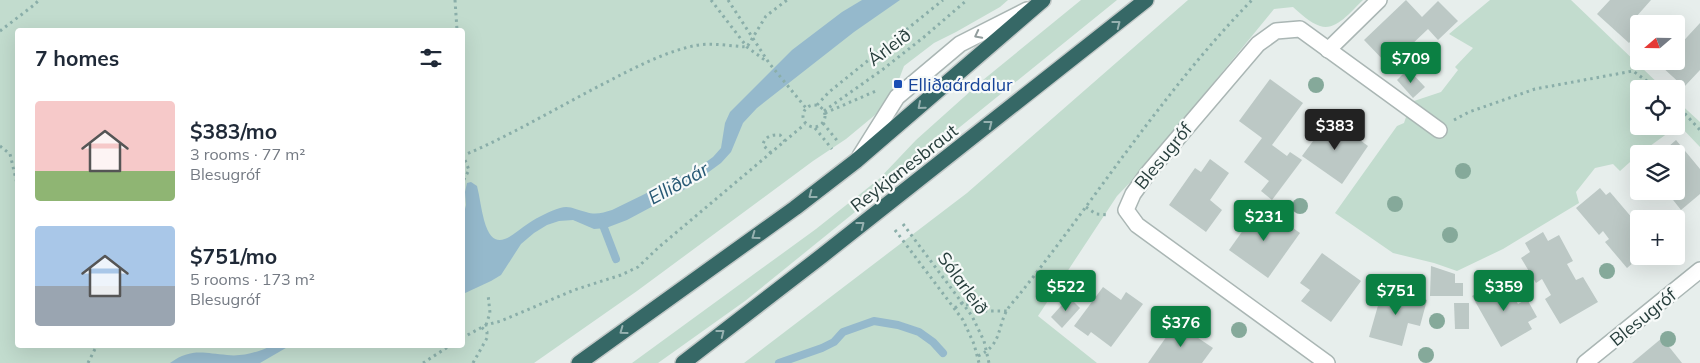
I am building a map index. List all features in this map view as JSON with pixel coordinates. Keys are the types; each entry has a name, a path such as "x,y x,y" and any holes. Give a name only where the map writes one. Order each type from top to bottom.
{"highway":[{"name":"Reykjanesbraut","path":"683,363 1146,0"},
{"name":"Reykjanesbraut","path":"580,363 795,208 856,161 1040,2"}],"street":[{"path":"1328,50 1379,0"},
{"name":"Reykjanesbraut","path":"856,161 897,97 960,44 1040,2"},
{"name":"Blesugróf","path":"1327,363 1137,225 1126,210 1133,194 1148,173 1258,44 1276,31 1300,28 1439,130"},
{"name":"Blesugróf","path":"1585,363 1700,270"}],"path":[{"path":"0,31 34,6 39,0"},
{"path":"455,0 457,28"},
{"path":"711,0 747,47 769,63"},
{"path":"728,0 769,63 806,108"},
{"path":"747,47 766,16 787,0"},
{"name":"Árleið","path":"817,105 829,92 942,0"},
{"name":"Árleið","path":"824,112 924,37 967,0"},
{"path":"978,356 987,352 999,336 1006,311 1058,246 1162,106 1225,28 1252,0"},
{"path":"465,155 526,126 571,100 646,62 694,45 709,44 747,47"},
{"path":"1439,130 1469,112 1546,86 1632,71 1645,80"},
{"path":"824,112 876,91"},
{"path":"805,124 802,114 806,108 811,105 817,105 824,112"},
{"path":"824,112 823,123 839,143"},
{"path":"1685,114 1700,130"},
{"path":"815,128 823,123"},
{"path":"805,124 815,128 832,149"},
{"path":"465,336 486,324 501,321 574,290 621,276 638,267 659,247 805,124"},
{"path":"771,153 764,145 766,139 774,134 780,135 785,141"},
{"path":"0,146 10,154 15,175"},
{"path":"465,161 469,170 465,177"},
{"name":"Sólarleið","path":"903,224 962,303 979,330 987,352 988,363"},
{"name":"Sólarleið","path":"895,230 955,308 970,332 979,363"},
{"path":"486,324 490,313 488,294"},
{"path":"955,308 962,303 986,311 1006,311"},
{"path":"473,363 487,338 487,332 481,327"},
{"path":"88,363 96,348"},
{"path":"423,363 446,348"}],"green space":[{"name":"Elliðaárdalur","path":"0,0 1008,0 1000,7 934,43 904,66 895,90 889,98 875,115 846,139 813,161 637,291 534,363 0,363"},
{"path":"1081,0 1117,0 745,301 658,363 632,363 816,229 879,179 916,140 983,80"},
{"path":"1188,0 1363,0 1338,23 1326,27 1313,23 1293,7 1274,9 1142,170 1117,196 1038,316 1097,363 744,363 967,193"},
{"path":"1490,0 1571,0 1630,56 1630,70 1644,70 1655,80 1630,80 1630,135 1665,135 1651,145 1630,145 1630,162 1620,171 1613,164 1595,168 1576,192 1579,203 1503,249 1457,271 1393,253 1335,213 1397,126 1404,123 1411,102 1441,92 1458,70 1455,67 1473,48 1449,34"},
{"path":"1685,108 1700,122 1700,147 1685,131"}],"water":[{"name":"Elliðaár","path":"862,0 900,0 854,32 757,108 743,123 731,152 721,163 687,188 627,220 606,228 594,229 573,220 559,221 547,225 521,244 501,275 465,293 465,192 467,183 471,182 477,186 488,231 498,240 509,237 548,212 560,208 570,207 593,213 612,210 698,168 713,157 721,148 725,123 730,112 792,50 842,12"},
{"path":"266,348 286,348 260,363 170,363 177,358 191,353 244,355"}],"building":[{"path":"1406,0 1422,17 1438,1 1458,21 1438,40 1428,29 1389,66 1364,40"},
{"path":"1610,0 1651,0 1638,15 1630,15 1629,43 1597,14"},
{"path":"1700,23 1700,70 1685,86 1685,80 1676,80 1665,70 1685,70 1685,39"},
{"path":"1408,69 1425,87 1413,98 1397,80"},
{"path":"1270,79 1303,103 1272,145 1287,156 1290,152 1302,160 1272,200 1261,191 1269,181 1244,162 1262,138 1239,121"},
{"path":"1330,118 1368,146 1342,184 1302,156"},
{"path":"1676,140 1680,145 1670,145"},
{"path":"1685,151 1700,169 1700,194 1681,210 1673,200 1685,200"},
{"path":"1210,159 1229,173 1210,200 1222,210 1206,232 1169,205 1195,168 1201,172"},
{"path":"1600,188 1606,195 1610,192 1630,215 1630,265 1627,268 1605,242 1609,239 1603,231 1599,235 1576,208"},
{"path":"1261,205 1300,233 1268,278 1229,250"},
{"path":"1543,232 1548,241 1559,235 1573,261 1567,264 1576,280 1583,277 1598,302 1560,324 1545,299 1551,295 1542,279 1536,283 1521,258 1530,252 1525,243"},
{"path":"1322,253 1361,281 1331,322 1301,301 1310,290 1300,283"},
{"path":"1431,266 1455,274 1455,283 1463,283 1463,296 1430,296"},
{"path":"1503,278 1518,304 1527,299 1537,317 1528,322 1532,329 1501,347 1472,296"},
{"path":"1103,287 1121,300 1126,292 1143,304 1111,347 1091,332 1088,336 1074,326"},
{"path":"1383,288 1427,300 1420,326 1408,323 1402,346 1369,337"},
{"path":"1069,297 1080,308 1062,328 1051,317"},
{"path":"1454,303 1469,303 1469,329 1455,329"},
{"path":"1176,323 1213,348 1202,363 1148,363"},
{"path":"1662,338 1682,363 1632,363"}],"waterway":[{"path":"601,220 616,259"},
{"path":"779,363 822,348 834,342 843,332 874,321 898,325 919,332 933,342 943,353"}],"place":[{"name":"Elliðaárdalur","path":"898,84"}]}
